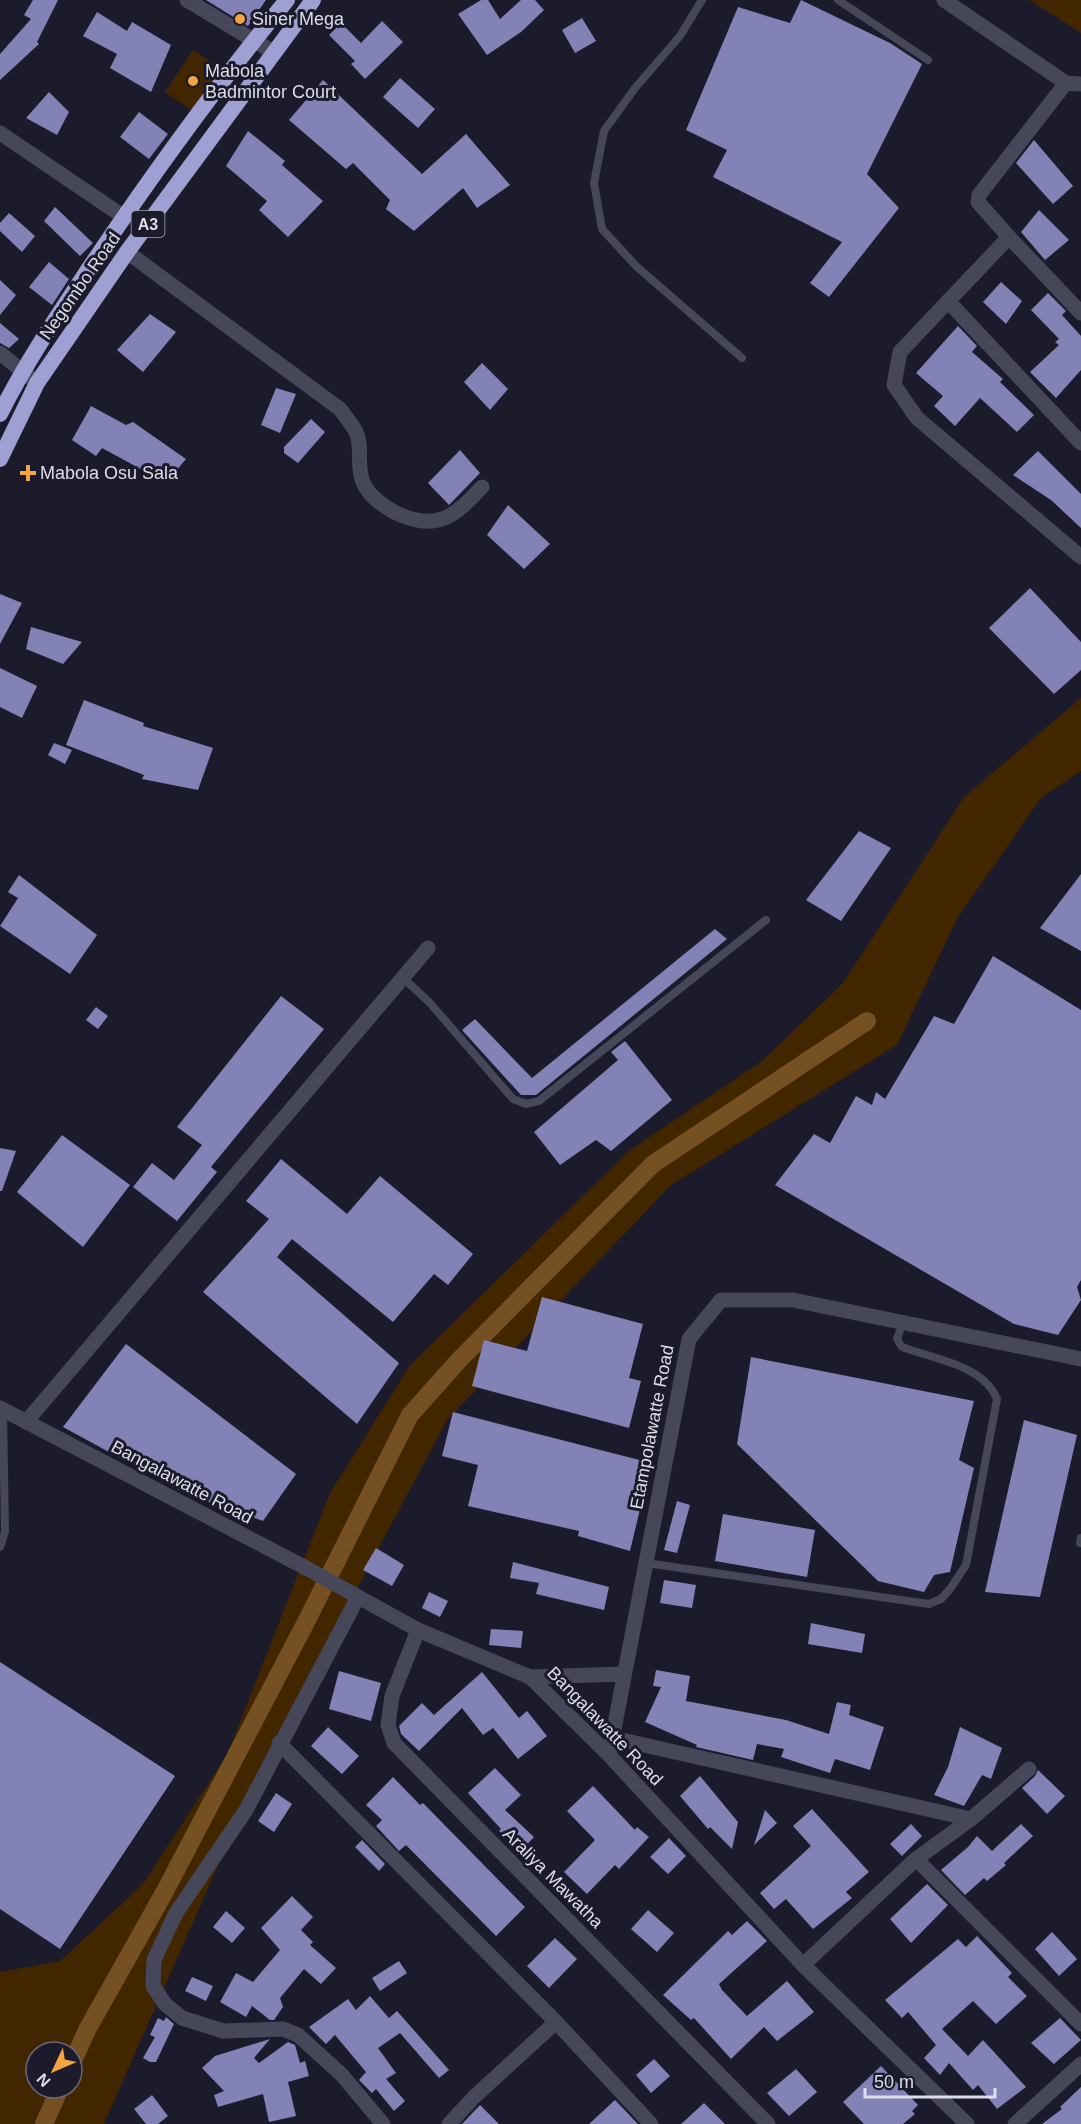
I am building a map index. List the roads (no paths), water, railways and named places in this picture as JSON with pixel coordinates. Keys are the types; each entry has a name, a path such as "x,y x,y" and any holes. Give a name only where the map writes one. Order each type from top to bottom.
{"highway":[{"name":"Negombo Road","path":"0,414 21,371 124,217 254,40 287,0"},
{"name":"Negombo Road","path":"0,459 37,383 127,252 313,0"}],"street":[{"path":"187,0 273,52"},
{"path":"944,0 1074,83 980,195 978,202 1081,313"},
{"path":"0,132 124,217"},
{"path":"1009,237 900,352 894,385 917,418 1081,557"},
{"path":"127,252 340,409 357,433 363,482 371,494 386,508 419,523 436,521 459,511 482,487"},
{"path":"948,301 1081,443"},
{"path":"0,353 37,383"},
{"path":"26,1422 401,976 428,948"},
{"name":"Etampolawatte Road","path":"609,1755 689,1339 721,1300 793,1300 1081,1359"},
{"name":"Bangalawatte Road","path":"2,1409 308,1569 417,1630 530,1677 609,1755 803,1965 966,2124"},
{"path":"358,1597 279,1743 246,1810 176,1913 154,1959 153,1986 165,2004 182,2018 223,2031 283,2029 298,2035 342,2075 383,2124"},
{"name":"Araliya Mawatha","path":"417,1630 392,1696 388,1725 394,1743 768,2124"},
{"path":"530,1677 624,1674"},
{"path":"613,1738 971,1819"},
{"path":"279,1743 556,2022 651,2124"},
{"path":"803,1965 916,1859 971,1819 1029,1769"},
{"path":"916,1859 1081,2024"},
{"path":"449,2124 474,2097 556,2022"},
{"path":"1015,2124 1081,2064"}],"lane":[{"path":"702,0 680,36 635,88 604,131 594,183 602,229 636,266 742,358"},
{"path":"838,0 928,60"},
{"path":"401,976 430,1003 513,1099 526,1104 539,1101 766,920"},
{"path":"646,1563 929,1604 940,1599 966,1565 997,1399 992,1388 978,1374 902,1347 897,1339 903,1323"},
{"path":"0,1547 5,1532 2,1409"},
{"path":"1080,1543 1081,1538"}],"waterway":[{"path":"82,2040 164,1893 305,1624 410,1415 460,1359 653,1164 867,1021 863,1024"},
{"path":"44,2124 55,2100"}],"place":[{"name":"Siner Mega","path":"240,19"},
{"name":"Mabola Badmintor Court","path":"193,81"},
{"name":"Mabola Osu Sala","path":"28,473"}]}
